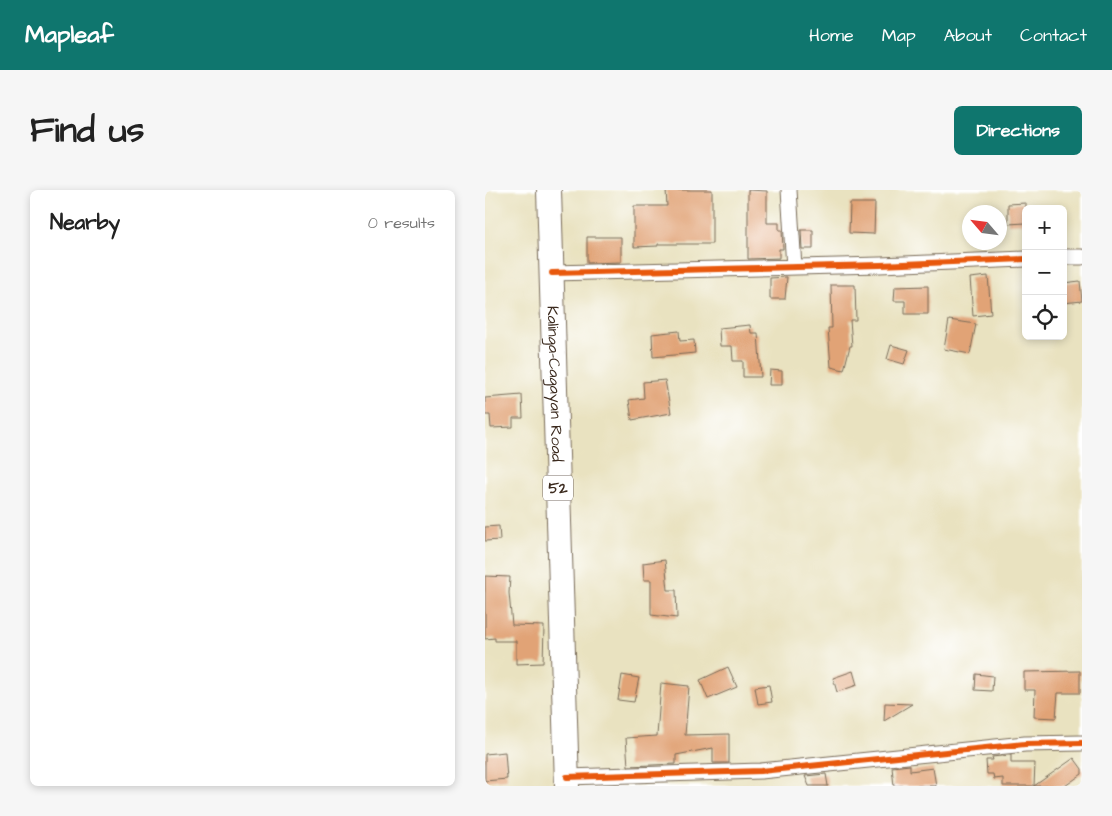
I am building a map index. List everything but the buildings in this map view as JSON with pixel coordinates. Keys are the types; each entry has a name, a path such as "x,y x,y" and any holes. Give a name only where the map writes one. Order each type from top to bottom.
{"highway":[{"name":"Kalinga-Cagayan Road","path":"549,190 567,781"}],"street":[{"path":"789,190 794,267"},
{"path":"1067,258 1082,257"},
{"path":"552,273 1022,259"},
{"path":"567,781 761,771 1025,744 1082,743"}],"cycle path":[{"path":"552,273 880,265 1022,259"},
{"path":"567,777 761,771 1025,744 1082,743"}]}
